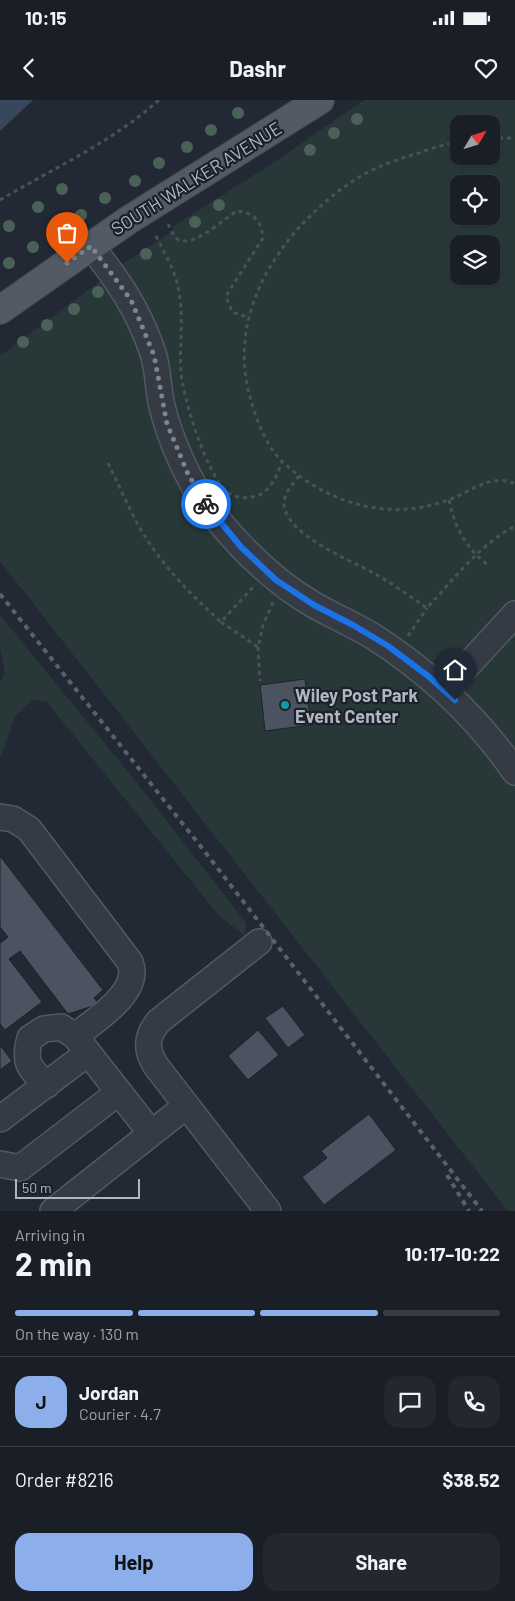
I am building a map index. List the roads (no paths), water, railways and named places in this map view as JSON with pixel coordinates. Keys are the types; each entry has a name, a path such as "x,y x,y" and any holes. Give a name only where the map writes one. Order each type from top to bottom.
{"main road":[{"name":"SOUTH WALKER AVENUE","path":"0,310 91,246 320,100"}],"street":[{"path":"91,246 131,300 154,355 167,424 188,474 211,512 241,547 276,580 314,605 372,636 445,690 476,721 515,772"},
{"path":"445,690 515,614"},
{"path":"0,817 13,819 29,829 130,962 134,971 131,984 47,1085 0,1119"},
{"path":"259,942 165,1015 150,1033 147,1046 152,1060 268,1211"},
{"path":"47,1085 29,1067 26,1052 30,1038 44,1029 61,1027 82,1045 151,1133"},
{"path":"0,1164 20,1168 119,1092"},
{"path":"53,1211 186,1106"}],"water":[{"path":"0,100 33,100 0,131"}],"railway":[{"path":"0,594 202,848 482,1211"},
{"path":"447,1175 469,1211"}],"place":[{"name":"Wiley Post Park Event Center","path":"285,705"}]}
